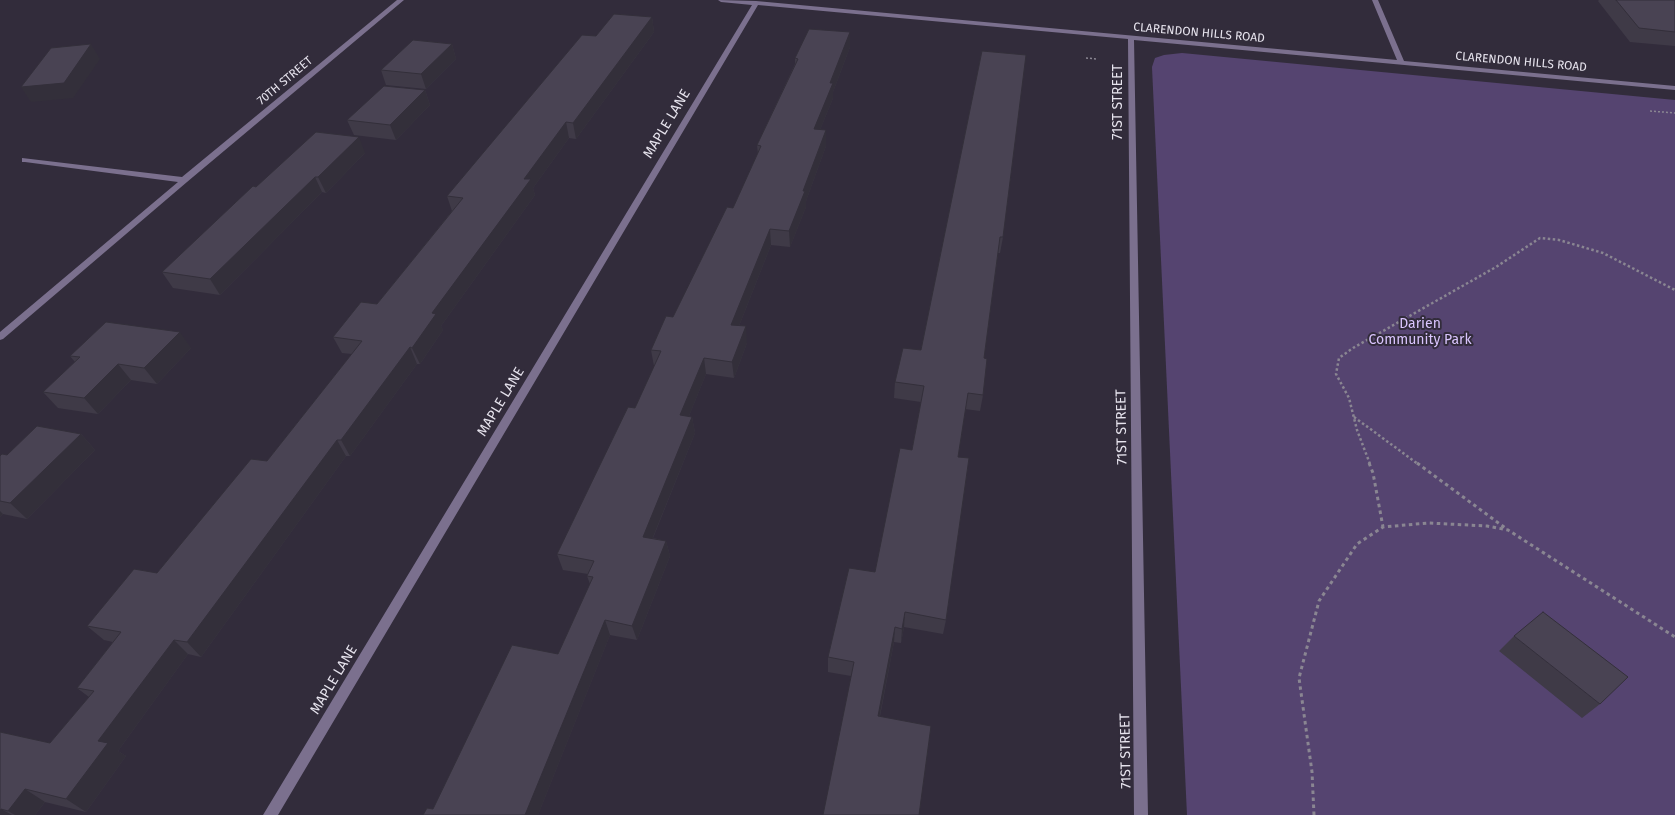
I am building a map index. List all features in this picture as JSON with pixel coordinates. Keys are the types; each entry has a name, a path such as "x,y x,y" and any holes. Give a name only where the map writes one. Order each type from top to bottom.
{"street":[{"name":"70TH STREET","path":"0,337 184,180 401,0"},
{"name":"CLARENDON HILLS ROAD","path":"721,0 1675,88"},
{"path":"1375,0 1401,62"},
{"name":"MAPLE LANE","path":"270,815 756,3"},
{"name":"71ST STREET","path":"1131,38 1141,815"},
{"path":"24,160 184,180"}],"path":[{"path":"1384,527 1373,473 1349,398 1336,374 1339,358 1353,348 1496,267 1540,238 1559,240 1603,253 1675,290"},
{"path":"1354,417 1508,530 1675,637"},
{"path":"1314,815 1312,772 1300,678 1319,601 1357,544 1384,527 1428,523 1487,526 1508,530"}],"green space":[{"name":"Darien Community Park","path":"1182,53 1675,100 1675,815 1187,815 1152,67 1155,58 1164,55"}],"building":[{"path":"1616,0 1675,0 1675,32 1639,28"},
{"path":"614,14 652,17 573,123 566,122 524,179 531,179 432,313 436,314 412,348 410,347 341,440 337,440 187,642 174,640 98,741 108,743 66,799 25,789 8,811 1,809 0,811 0,732 50,743 94,691 77,688 121,632 87,626 134,569 157,573 251,459 267,461 362,341 333,337 361,302 377,304 463,198 447,196 582,35 596,36"},
{"path":"809,29 850,32 830,83 833,83 814,129 826,130 803,191 805,191 789,231 770,229 731,325 746,326 732,362 704,358 680,415 692,417 643,537 666,541 632,626 605,620 525,815 423,815 427,808 433,809 512,645 558,654 593,577 587,576 594,561 557,554 628,407 635,408 661,351 651,350 666,316 673,317 727,207 733,208 761,146 757,145 798,59 795,58"},
{"path":"413,40 452,44 421,74 381,70"},
{"path":"91,44 64,83 21,87 51,48"},
{"path":"982,51 1026,55 1003,237 1000,237 984,358 987,359 983,395 968,393 958,457 969,458 946,620 905,612 902,629 895,627 878,716 931,726 919,815 823,815 854,662 828,657 849,568 875,572 900,448 912,450 924,386 895,382 903,348 921,350"},
{"path":"384,86 425,90 390,125 347,120"},
{"path":"316,132 359,137 318,177 315,177 210,279 162,272 253,186 256,187"},
{"path":"106,322 180,332 144,368 118,364 84,398 43,392 80,357 70,356"},
{"path":"37,426 81,434 10,503 0,501 0,456 2,454 7,455"},
{"path":"1543,612 1628,677 1600,704 1514,636"}]}
